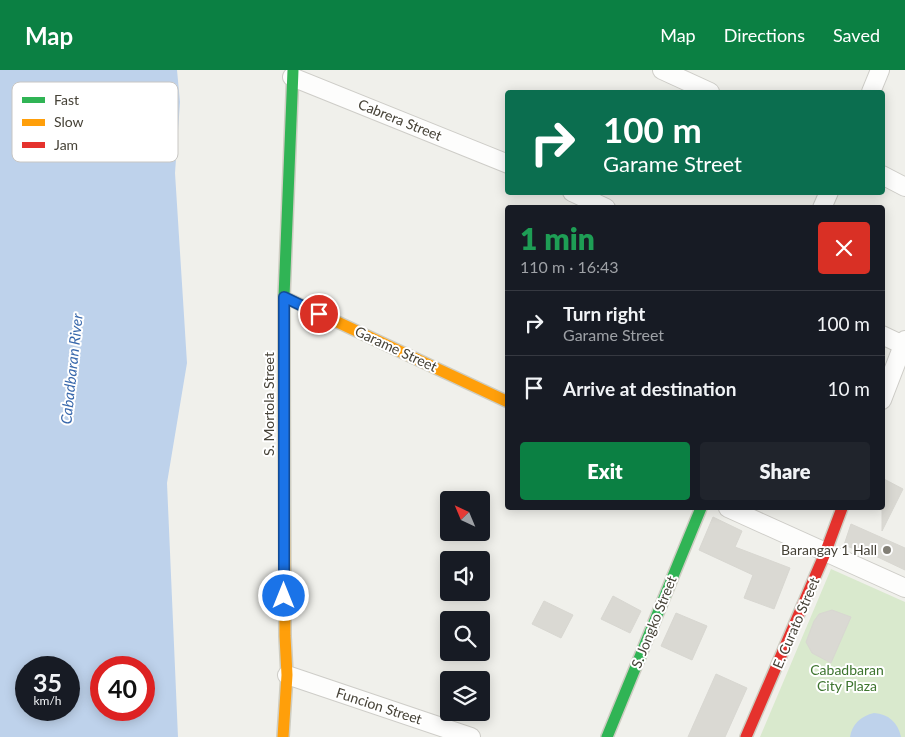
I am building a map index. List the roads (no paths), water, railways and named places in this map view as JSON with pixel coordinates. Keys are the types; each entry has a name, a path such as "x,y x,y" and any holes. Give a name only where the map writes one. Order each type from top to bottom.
{"street":[{"path":"662,70 706,90"},
{"path":"872,90 880,70"},
{"name":"Cabrera Street","path":"292,73 505,163"},
{"name":"S. Mortola Street","path":"283,737 287,676 284,626 284,297 292,73"},
{"path":"885,177 905,187"},
{"path":"578,195 600,205"},
{"name":"Garame Street","path":"284,297 505,401"},
{"path":"885,335 904,343 885,392"},
{"name":"S. Jongko Street","path":"607,737 700,510"},
{"path":"733,510 905,588"},
{"name":"E. Curato Street","path":"746,737 826,551 841,510"},
{"name":"Funcion Street","path":"287,676 471,737"}],"water":[{"name":"Cabadbaran River","path":"0,70 177,70 180,102 178,130 178,82 12,82 12,162 176,162 187,363 167,483 178,737 0,737"},
{"path":"874,713 884,715 892,720 898,727 901,737 850,737 858,721"}],"place":[{"name":"Barangay 1 Hall","path":"887,550"}],"park label":[{"name":"Cabadbaran City Plaza","path":"847,678"}]}
